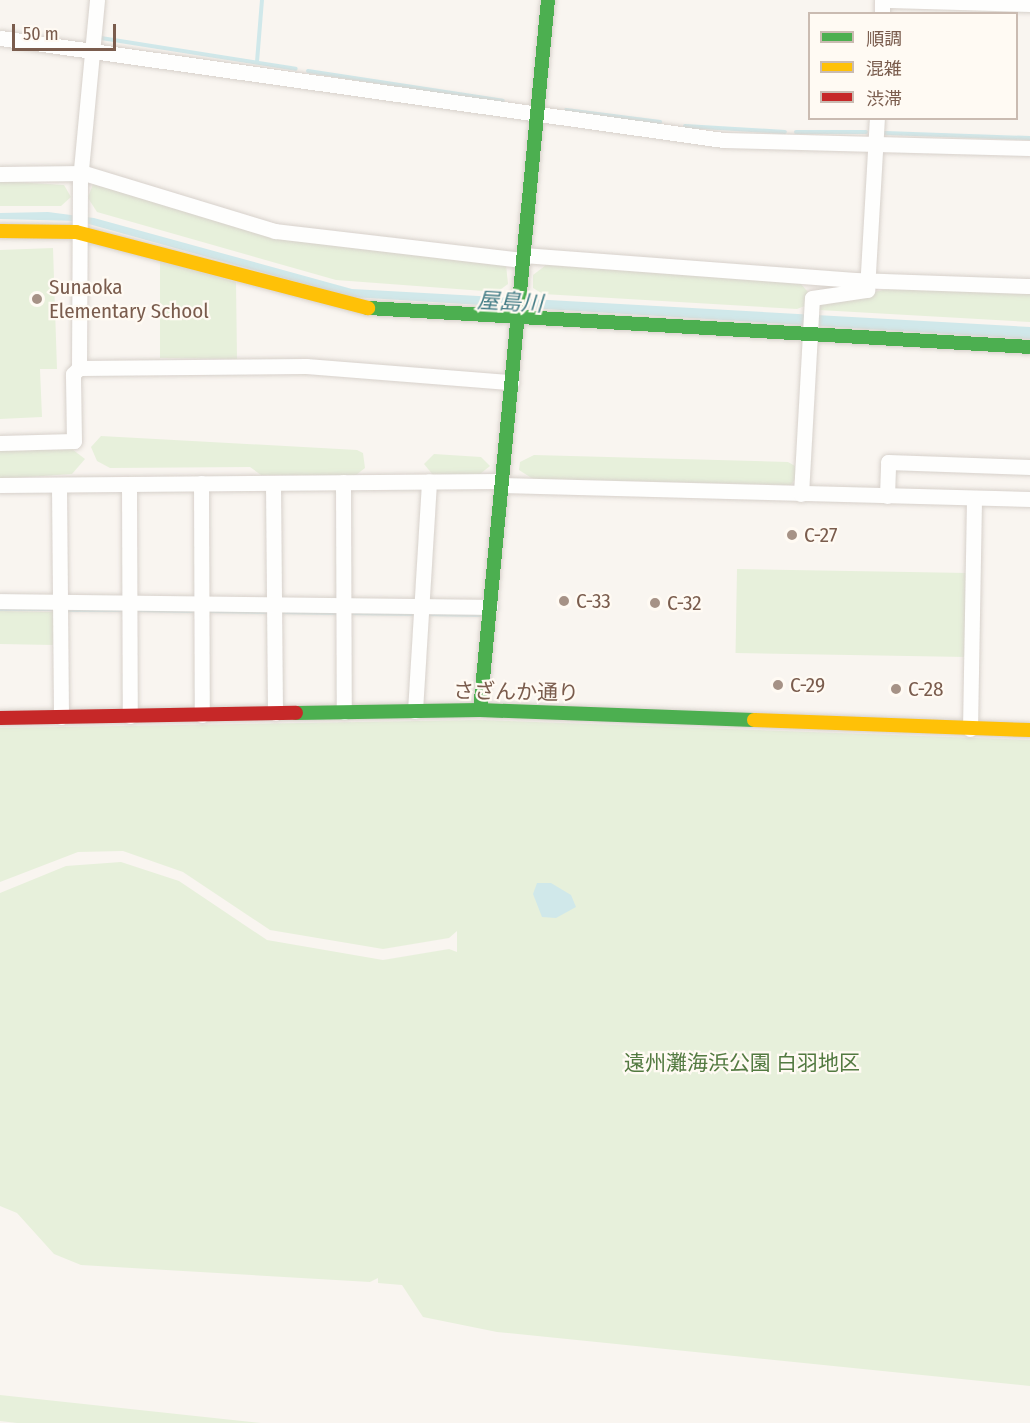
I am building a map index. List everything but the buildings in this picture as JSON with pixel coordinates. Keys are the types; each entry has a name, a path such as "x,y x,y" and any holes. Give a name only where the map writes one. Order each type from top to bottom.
{"street":[{"path":"79,368 79,204 97,0"},
{"path":"480,710 548,0"},
{"path":"889,0 1030,4"},
{"path":"0,38 92,48 537,116 723,140 875,142 1030,148"},
{"path":"801,494 812,298 867,290 876,120"},
{"path":"0,174 81,173 275,231 523,257 867,279 1030,286"},
{"path":"0,231 79,230 331,304 1030,347"},
{"path":"0,443 74,441 73,374 79,368 306,366 511,382"},
{"path":"887,496 888,462 1030,467"},
{"path":"415,711 429,481"},
{"path":"0,485 429,481 801,494 1030,499"},
{"path":"343,482 344,712"},
{"path":"201,483 202,715"},
{"path":"273,483 274,714"},
{"path":"129,484 130,716"},
{"path":"59,485 61,717"},
{"path":"970,729 974,498"},
{"path":"0,601 490,608"},
{"name":"さざんか通り","path":"0,718 480,710 1030,730"}],"green space":[{"path":"0,181 64,185 71,197 61,206 0,206"},
{"path":"93,184 251,230 506,265 508,284 497,292 336,280 97,212 88,198"},
{"path":"53,248 57,369 40,369 42,417 0,419 0,250"},
{"path":"160,260 236,282 237,359 160,358"},
{"path":"546,265 800,283 809,293 807,305 797,309 543,294 533,288 533,275"},
{"path":"892,288 1030,294 1030,322 819,310 816,305"},
{"path":"101,436 357,450 363,453 365,468 356,475 261,475 250,467 110,468 97,461 91,447"},
{"path":"72,449 85,459 72,474 0,479 0,451"},
{"path":"434,454 481,457 490,466 480,474 433,475 424,464"},
{"path":"534,455 788,462 795,466 796,478 791,485 533,479 519,470 520,462"},
{"path":"737,569 968,573 966,657 736,653"},
{"path":"0,611 54,612 53,645 0,644"},
{"name":"遠州灘海浜公園 白羽地区","path":"480,720 1030,740 1030,1386 497,1332 423,1317 402,1285 378,1283 378,1278 370,1282 81,1265 54,1254 17,1213 0,1206 0,893 66,866 121,862 179,881 267,940 383,960 449,949 457,952 457,931 449,938 383,949 270,930 183,872 123,851 78,852 0,882 0,728"},
{"path":"0,1395 261,1423 17,1423 0,1421"}],"water":[{"name":"屋島川","path":"48,212 94,218 352,289 1030,327 1030,339 351,297 78,221 0,219 0,213"},
{"path":"537,883 551,883 571,895 576,907 556,918 542,917 533,894"}],"waterway":[{"path":"257,62 262,0"},
{"path":"101,38 296,69"},
{"path":"308,71 503,101"},
{"path":"566,110 660,122"},
{"path":"685,126 785,132"},
{"path":"796,132 866,132"},
{"path":"885,133 1030,138"},
{"path":"0,609 53,609"},
{"path":"67,610 122,610"},
{"path":"137,610 193,611"},
{"path":"210,611 269,612"},
{"path":"279,612 338,613"},
{"path":"349,613 416,614"},
{"path":"426,614 480,615"}],"traffic: fast":[{"path":"480,710 548,0"},
{"path":"368,308 1030,347"},
{"path":"296,713 480,710 754,720"}],"traffic: slow":[{"path":"0,231 76,232 368,308"},
{"path":"754,720 1030,730"}],"traffic: jam":[{"path":"0,718 296,713"}],"place":[{"name":"Sunaoka Elementary School","path":"37,299"},
{"name":"C-27","path":"792,535"},
{"name":"C-33","path":"564,601"},
{"name":"C-32","path":"655,603"},
{"name":"C-29","path":"778,685"},
{"name":"C-28","path":"896,689"}]}
